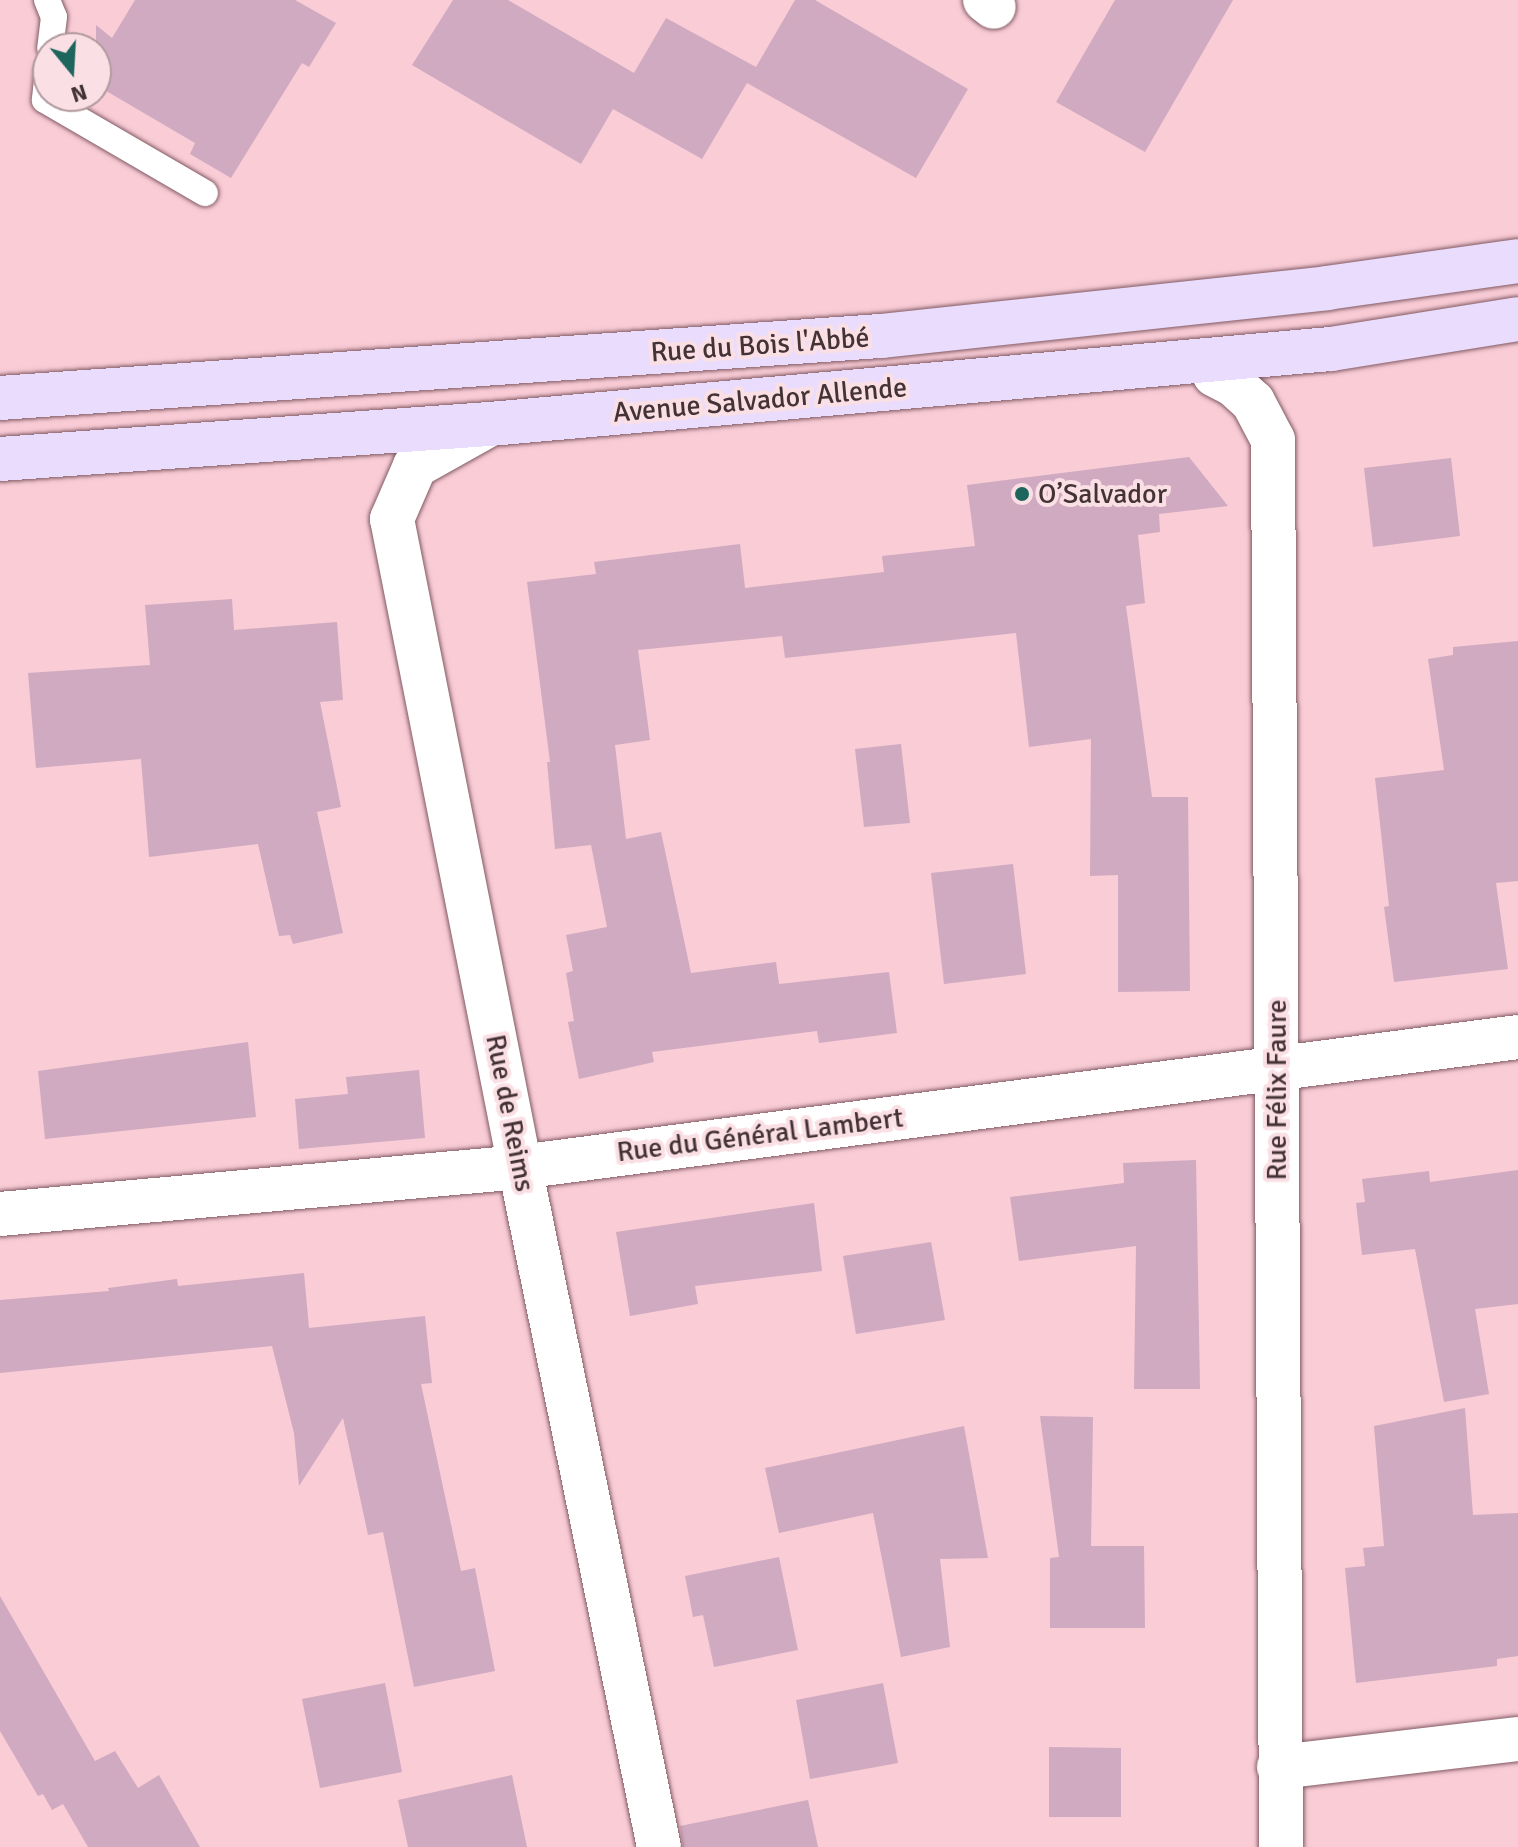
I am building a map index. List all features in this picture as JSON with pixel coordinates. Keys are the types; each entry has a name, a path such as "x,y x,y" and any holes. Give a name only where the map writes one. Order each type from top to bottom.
{"main road":[{"name":"Rue du Bois l'Abbé","path":"0,398 881,336 1327,288 1518,261"},
{"name":"Avenue Salvador Allende","path":"0,459 490,424 1331,349 1518,319"}],"street":[{"name":"Rue Félix Faure","path":"1206,360 1215,375 1233,384 1253,402 1273,440 1281,1847"},
{"name":"Rue de Reims","path":"490,424 415,466 392,519 659,1847"},
{"name":"Rue du Général Lambert","path":"0,1214 520,1167 1518,1037"},
{"path":"1279,1767 1518,1739"}],"lane":[{"path":"47,0 54,17 52,32"},
{"path":"66,112 205,193"}],"building":[{"path":"135,0 295,0 336,23 309,67 302,63 231,178 190,154 195,143 112,94 112,38"},
{"path":"453,0 508,0 634,73 666,18 756,67 795,0 815,0 968,89 916,178 747,83 702,159 613,109 581,164 412,65"},
{"path":"1115,0 1233,0 1145,152 1056,102"},
{"path":"1189,457 1228,506 1159,514 1160,532 1138,535 1145,603 1126,606 1152,797 1188,797 1190,991 1118,992 1118,875 1090,876 1091,739 1029,747 1016,633 785,658 782,636 638,650 650,740 615,745 626,839 661,832 691,973 776,962 779,984 889,972 897,1033 819,1043 817,1031 652,1052 654,1062 579,1079 568,1022 574,1021 566,973 573,971 566,935 607,927 591,845 555,849 547,762 550,762 527,582 596,574 594,562 740,544 745,588 884,572 882,556 975,546 967,485"},
{"path":"1451,458 1460,536 1373,547 1364,468"},
{"path":"232,599 234,630 337,622 343,700 320,702 341,807 317,812 343,933 293,944 290,935 279,936 258,844 149,857 141,759 36,768 28,673 150,665 145,605"},
{"path":"1518,641 1518,881 1496,883 1508,969 1394,982 1384,907 1389,906 1375,778 1444,770 1428,659 1453,655 1453,647"},
{"path":"901,744 910,823 864,827 855,749"},
{"path":"1013,864 1026,974 944,984 931,873"},
{"path":"248,1042 256,1117 45,1139 38,1071"},
{"path":"419,1070 425,1138 299,1149 295,1099 348,1094 346,1077"},
{"path":"1196,1160 1200,1389 1134,1389 1136,1246 1019,1261 1010,1197 1124,1183 1123,1163"},
{"path":"1518,1170 1518,1304 1475,1309 1489,1394 1444,1402 1415,1249 1362,1255 1356,1203 1365,1202 1362,1179 1429,1171 1430,1182"},
{"path":"814,1203 822,1271 695,1286 698,1304 630,1316 616,1232"},
{"path":"931,1242 945,1320 856,1334 843,1256"},
{"path":"304,1273 309,1328 425,1316 432,1383 421,1384 461,1571 475,1568 495,1671 414,1687 383,1532 368,1535 343,1418 299,1486 294,1433 272,1346 0,1373 0,1300 109,1291 108,1288 177,1279 178,1286"},
{"path":"1465,1408 1473,1515 1518,1513 1518,1656 1497,1659 1497,1666 1356,1683 1345,1568 1365,1566 1363,1548 1384,1546 1374,1426"},
{"path":"1040,1416 1093,1417 1091,1546 1144,1546 1145,1628 1050,1628 1050,1558 1059,1557"},
{"path":"964,1426 988,1558 940,1559 950,1647 901,1657 873,1513 779,1533 765,1468"},
{"path":"779,1557 798,1650 714,1667 703,1615 693,1617 685,1576"},
{"path":"0,1596 95,1761 115,1751 138,1788 159,1775 200,1847 88,1847 63,1804 52,1810 43,1794 38,1796 0,1731"},
{"path":"385,1683 402,1772 320,1788 302,1699"},
{"path":"883,1683 898,1763 810,1779 796,1700"},
{"path":"1049,1747 1121,1748 1121,1817 1049,1817"},
{"path":"512,1775 527,1847 408,1847 398,1800"},
{"path":"808,1800 818,1847 683,1847 680,1826"}],"place":[{"name":"O’Salvador","path":"1022,494"}]}
